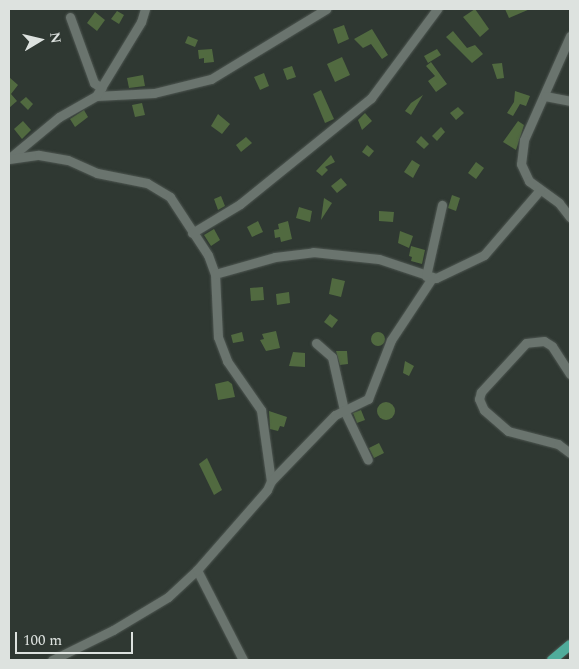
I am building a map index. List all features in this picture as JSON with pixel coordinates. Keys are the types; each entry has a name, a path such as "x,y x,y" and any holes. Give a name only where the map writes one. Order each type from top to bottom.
{"main road":[{"path":"552,660 570,645"}],"street":[{"path":"10,156 59,117 96,96 141,22 145,9"},
{"path":"96,96 154,93 211,79 326,9"},
{"path":"192,233 240,204 371,98 437,9"},
{"path":"70,17 94,83 102,88"},
{"path":"570,36 524,140 521,164 524,174 540,190 559,203 570,217"},
{"path":"545,96 570,101"},
{"path":"10,156 39,155 68,160 97,172 147,183 170,196 208,256 215,274 218,337 227,361 261,410 271,481"},
{"path":"215,274 275,257 313,252 379,260 429,277 484,255 540,190"},
{"path":"52,660 150,609 197,570 267,490 271,481 344,410 360,405 371,394 391,340 429,277 442,205"},
{"path":"570,374 552,346 544,342 526,343 481,392 479,399 484,410 508,431 558,444 570,452"},
{"path":"316,343 332,357 344,410 368,460"},
{"path":"197,570 243,660"}],"building":[{"path":"475,9 489,29 480,37 463,17"},
{"path":"505,9 530,9 509,18"},
{"path":"117,11 124,15 119,24 111,19"},
{"path":"95,12 105,20 97,31 87,23"},
{"path":"344,25 349,39 338,44 333,29"},
{"path":"372,29 388,55 382,59 371,44 363,48 354,39"},
{"path":"453,31 467,48 475,45 483,54 472,63 446,37"},
{"path":"188,36 198,40 195,47 185,43"},
{"path":"212,49 214,62 204,63 204,58 199,59 198,50"},
{"path":"437,49 441,55 428,63 424,56"},
{"path":"342,57 350,75 335,82 327,64"},
{"path":"431,62 447,84 436,92 428,81 435,76 426,66"},
{"path":"502,63 504,78 497,79 492,64"},
{"path":"292,66 296,77 287,80 283,69"},
{"path":"264,73 269,86 260,90 254,77"},
{"path":"143,75 145,86 129,88 127,78"},
{"path":"9,77 18,85 11,94 17,101 9,108"},
{"path":"321,90 334,119 325,123 313,94"},
{"path":"515,91 530,96 526,106 520,104 513,116 507,113 514,102"},
{"path":"423,95 411,115 405,111 411,103"},
{"path":"26,97 33,104 28,110 20,102"},
{"path":"142,103 145,115 135,117 132,105"},
{"path":"458,107 464,113 456,120 450,113"},
{"path":"84,110 88,117 75,127 70,119"},
{"path":"365,113 372,121 362,130 358,120"},
{"path":"218,114 230,124 222,134 211,126"},
{"path":"23,121 31,130 22,139 14,129"},
{"path":"518,121 524,125 516,150 503,142"},
{"path":"441,127 445,132 437,141 432,136"},
{"path":"421,136 429,144 424,149 416,142"},
{"path":"246,137 252,143 241,152 236,145"},
{"path":"367,145 374,151 369,157 362,152"},
{"path":"331,155 335,162 325,167 328,170 322,176 316,171"},
{"path":"412,160 420,165 413,178 404,172"},
{"path":"476,162 484,168 476,179 468,173"},
{"path":"341,178 347,185 337,193 331,186"},
{"path":"452,195 460,198 456,211 448,208"},
{"path":"221,196 225,206 218,210 214,199"},
{"path":"324,198 332,203 321,220"},
{"path":"299,207 312,211 310,222 296,218"},
{"path":"379,211 394,212 393,222 379,221"},
{"path":"258,221 263,232 252,237 247,227"},
{"path":"288,221 292,239 281,242 280,237 275,238 274,230 279,229 278,224"},
{"path":"214,229 220,240 211,246 204,235"},
{"path":"400,231 413,236 409,248 398,243"},
{"path":"411,246 425,250 422,264 411,261 412,257 409,256"},
{"path":"332,278 345,281 341,297 329,294"},
{"path":"263,287 264,300 251,301 250,288"},
{"path":"289,292 290,303 277,305 276,294"},
{"path":"330,314 338,320 332,328 324,322"},
{"path":"276,331 280,348 266,351 260,340 264,339 262,334"},
{"path":"242,332 244,341 233,343 231,335"},
{"path":"378,332 383,334 385,339 383,344 378,346 373,344 371,339 373,334"},
{"path":"336,351 347,351 348,364 340,365"},
{"path":"293,352 305,353 305,367 289,366"},
{"path":"405,361 414,366 409,376 403,373"},
{"path":"228,381 232,384 235,397 218,400 215,384"},
{"path":"386,402 392,405 395,411 392,417 386,420 380,417 377,411 380,405"},
{"path":"361,410 365,420 357,423 353,413"},
{"path":"269,411 287,417 284,427 280,426 278,431 270,429"},
{"path":"379,443 384,453 374,458 369,448"},
{"path":"207,458 222,490 214,495 199,464"}]}
